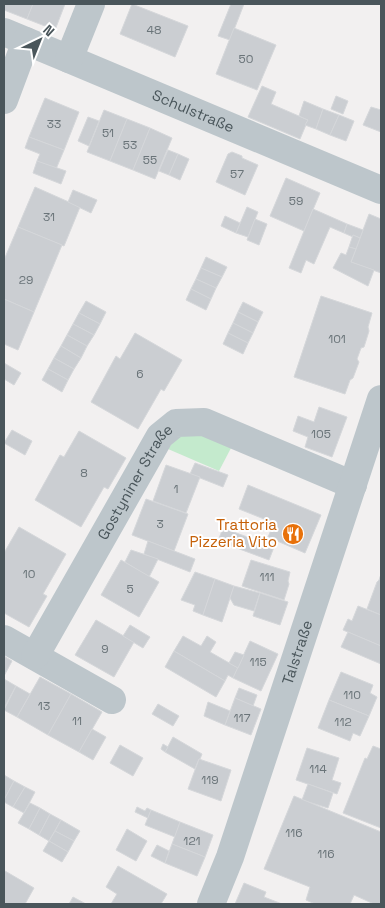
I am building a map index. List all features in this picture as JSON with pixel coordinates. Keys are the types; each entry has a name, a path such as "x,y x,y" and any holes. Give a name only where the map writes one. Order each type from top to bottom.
{"street":[{"path":"69,59 91,4"},
{"path":"4,100 15,37"},
{"name":"Schulstraße","path":"15,37 381,190"},
{"name":"Talstraße","path":"211,904 230,857 381,399"},
{"name":"Gostyniner Straße","path":"35,656 160,436 176,423 204,422 353,485"},
{"path":"4,639 112,700"}],"green space":[{"path":"184,433 204,435 231,448 219,471 168,449 174,440"}],"building":[{"path":"4,4 33,4 27,19 4,10"},
{"path":"33,4 65,4 55,30 27,19"},
{"path":"132,4 188,26 175,57 120,34"},
{"path":"231,4 244,4 230,40 218,36"},
{"path":"234,28 276,45 257,90 216,74"},
{"path":"262,86 276,92 271,104 308,120 300,139 248,117"},
{"path":"336,96 348,101 343,114 331,109"},
{"path":"45,98 79,112 64,150 29,137"},
{"path":"304,101 323,109 316,129 305,125 308,120 299,116"},
{"path":"371,107 381,110 381,132 363,125"},
{"path":"323,109 339,115 330,135 316,129"},
{"path":"104,110 127,119 110,161 87,152"},
{"path":"339,115 354,121 346,141 330,135"},
{"path":"88,117 99,121 89,146 78,141"},
{"path":"127,119 150,128 133,170 110,161"},
{"path":"150,128 172,138 155,179 133,170"},
{"path":"29,137 64,150 56,169 37,161 40,154 25,148"},
{"path":"168,150 178,154 169,175 159,171"},
{"path":"232,152 258,165 245,195 216,182 228,154"},
{"path":"178,154 189,159 180,180 169,175"},
{"path":"37,161 66,171 61,184 33,173"},
{"path":"286,178 320,193 304,231 270,216"},
{"path":"35,187 80,207 64,246 18,227"},
{"path":"73,190 97,200 91,213 68,202"},
{"path":"247,207 258,212 248,237 236,233"},
{"path":"313,209 347,224 344,233 330,227 314,264 306,260 301,273 289,268"},
{"path":"369,214 381,219 381,273 351,262"},
{"path":"225,216 240,223 236,233 221,226"},
{"path":"255,219 267,224 259,245 247,240"},
{"path":"347,224 363,230 360,238 344,233"},
{"path":"18,227 62,245 34,312 4,299 4,260"},
{"path":"353,235 360,238 356,249 349,247"},
{"path":"349,247 356,249 351,262 374,270 368,286 333,268 341,253 346,255"},
{"path":"206,257 227,267 222,277 201,268"},
{"path":"201,268 222,277 216,288 196,279"},
{"path":"196,279 216,288 211,299 191,289"},
{"path":"191,289 211,299 206,310 186,300"},
{"path":"321,296 372,313 364,347 361,348 357,359 359,362 345,394 294,377"},
{"path":"4,299 34,312 18,350 4,344"},
{"path":"86,301 106,312 100,324 79,313"},
{"path":"243,302 263,312 258,322 238,312"},
{"path":"238,312 258,322 253,333 233,323"},
{"path":"79,313 100,324 94,335 73,324"},
{"path":"233,323 253,333 248,343 228,333"},
{"path":"73,324 94,335 87,346 67,335"},
{"path":"135,333 182,360 164,391 161,389 138,429 91,402 116,356 120,359"},
{"path":"228,333 248,343 243,354 223,344"},
{"path":"67,335 87,346 81,358 61,346"},
{"path":"61,346 81,358 74,369 54,358"},
{"path":"54,358 74,369 68,380 48,369"},
{"path":"4,363 21,373 14,385 4,379"},
{"path":"48,369 68,380 62,392 42,380"},
{"path":"319,407 347,417 332,457 305,447 308,437 293,431 298,416 314,422"},
{"path":"12,430 32,441 25,455 4,443"},
{"path":"79,431 126,458 108,489 104,487 81,527 35,500 60,455 64,457"},
{"path":"195,463 228,475 223,487 190,474"},
{"path":"166,465 200,477 186,513 153,501"},
{"path":"248,485 321,515 305,553 268,537 274,523 239,509"},
{"path":"146,499 188,514 174,551 132,535"},
{"path":"19,527 66,554 43,594 47,596 29,627 4,613 4,553"},
{"path":"223,528 274,547 269,560 218,541"},
{"path":"148,541 195,559 190,572 144,554"},
{"path":"131,550 158,559 149,577 125,562"},
{"path":"121,560 159,582 139,617 101,595"},
{"path":"251,560 290,572 289,584 284,600 242,586"},
{"path":"195,572 215,579 203,615 193,611 195,605 181,600"},
{"path":"381,574 381,615 367,609"},
{"path":"215,579 234,586 222,622 203,615"},
{"path":"234,586 260,593 254,611 234,605 230,598"},
{"path":"260,593 288,602 280,625 253,616"},
{"path":"358,606 381,615 381,646 343,630 348,619 352,621"},
{"path":"96,620 134,642 114,677 75,655"},
{"path":"130,625 150,637 143,648 123,636"},
{"path":"348,632 381,646 381,664 341,647"},
{"path":"183,636 201,646 207,636 216,642 210,652 238,668 233,678 228,675 225,681 174,651"},
{"path":"250,641 278,654 261,691 233,678"},
{"path":"174,651 225,681 216,697 165,667"},
{"path":"235,652 244,655 238,668 229,663"},
{"path":"4,656 12,661 4,676"},
{"path":"341,672 373,685 370,693 377,697 369,716 329,700"},
{"path":"40,677 71,694 48,735 17,717"},
{"path":"4,679 16,686 4,708"},
{"path":"16,686 30,694 17,717 4,710"},
{"path":"239,688 257,695 253,706 235,698"},
{"path":"71,694 102,712 79,752 48,735"},
{"path":"235,698 261,709 251,735 225,725"},
{"path":"329,700 369,716 360,736 353,733 350,741 318,728"},
{"path":"208,702 230,711 225,725 204,716"},
{"path":"158,704 179,716 173,726 152,714"},
{"path":"92,729 106,737 93,760 79,752"},
{"path":"173,737 202,754 195,769 165,752"},
{"path":"163,744 168,747 165,752 161,749"},
{"path":"120,745 143,758 133,776 110,763"},
{"path":"373,746 381,749 381,828 343,813 365,758 367,759"},
{"path":"307,748 339,758 332,780 341,783 337,794 296,780"},
{"path":"199,759 231,770 221,801 188,789"},
{"path":"4,775 14,781 4,800"},
{"path":"14,781 25,787 13,807 4,802 4,800"},
{"path":"308,784 333,793 328,808 302,800"},
{"path":"25,787 35,792 24,813 13,807"},
{"path":"294,796 381,832 381,904 374,904 354,895 350,904 315,904 306,900 310,887 264,869"},
{"path":"30,803 40,808 29,829 18,823"},
{"path":"137,807 145,811 147,808 151,810 148,818 135,812"},
{"path":"40,808 50,814 39,835 29,829"},
{"path":"151,810 180,822 175,837 145,825"},
{"path":"50,814 61,820 49,841 39,835"},
{"path":"61,820 80,831 74,841 55,831"},
{"path":"180,822 213,835 205,857 172,844"},
{"path":"127,829 147,841 136,861 116,850"},
{"path":"55,831 74,841 68,852 49,841"},
{"path":"49,841 68,852 62,862 43,851"},
{"path":"172,844 205,857 197,876 165,863"},
{"path":"157,845 169,851 165,863 151,856"},
{"path":"118,866 167,894 161,904 111,904 117,894 106,887"},
{"path":"5,871 34,888 25,904 4,904"},
{"path":"244,883 266,892 264,897 282,904 235,904"},
{"path":"73,897 86,904 69,904"}],"place":[{"name":"Trattoria Pizzeria Vito","path":"293,534"}]}
